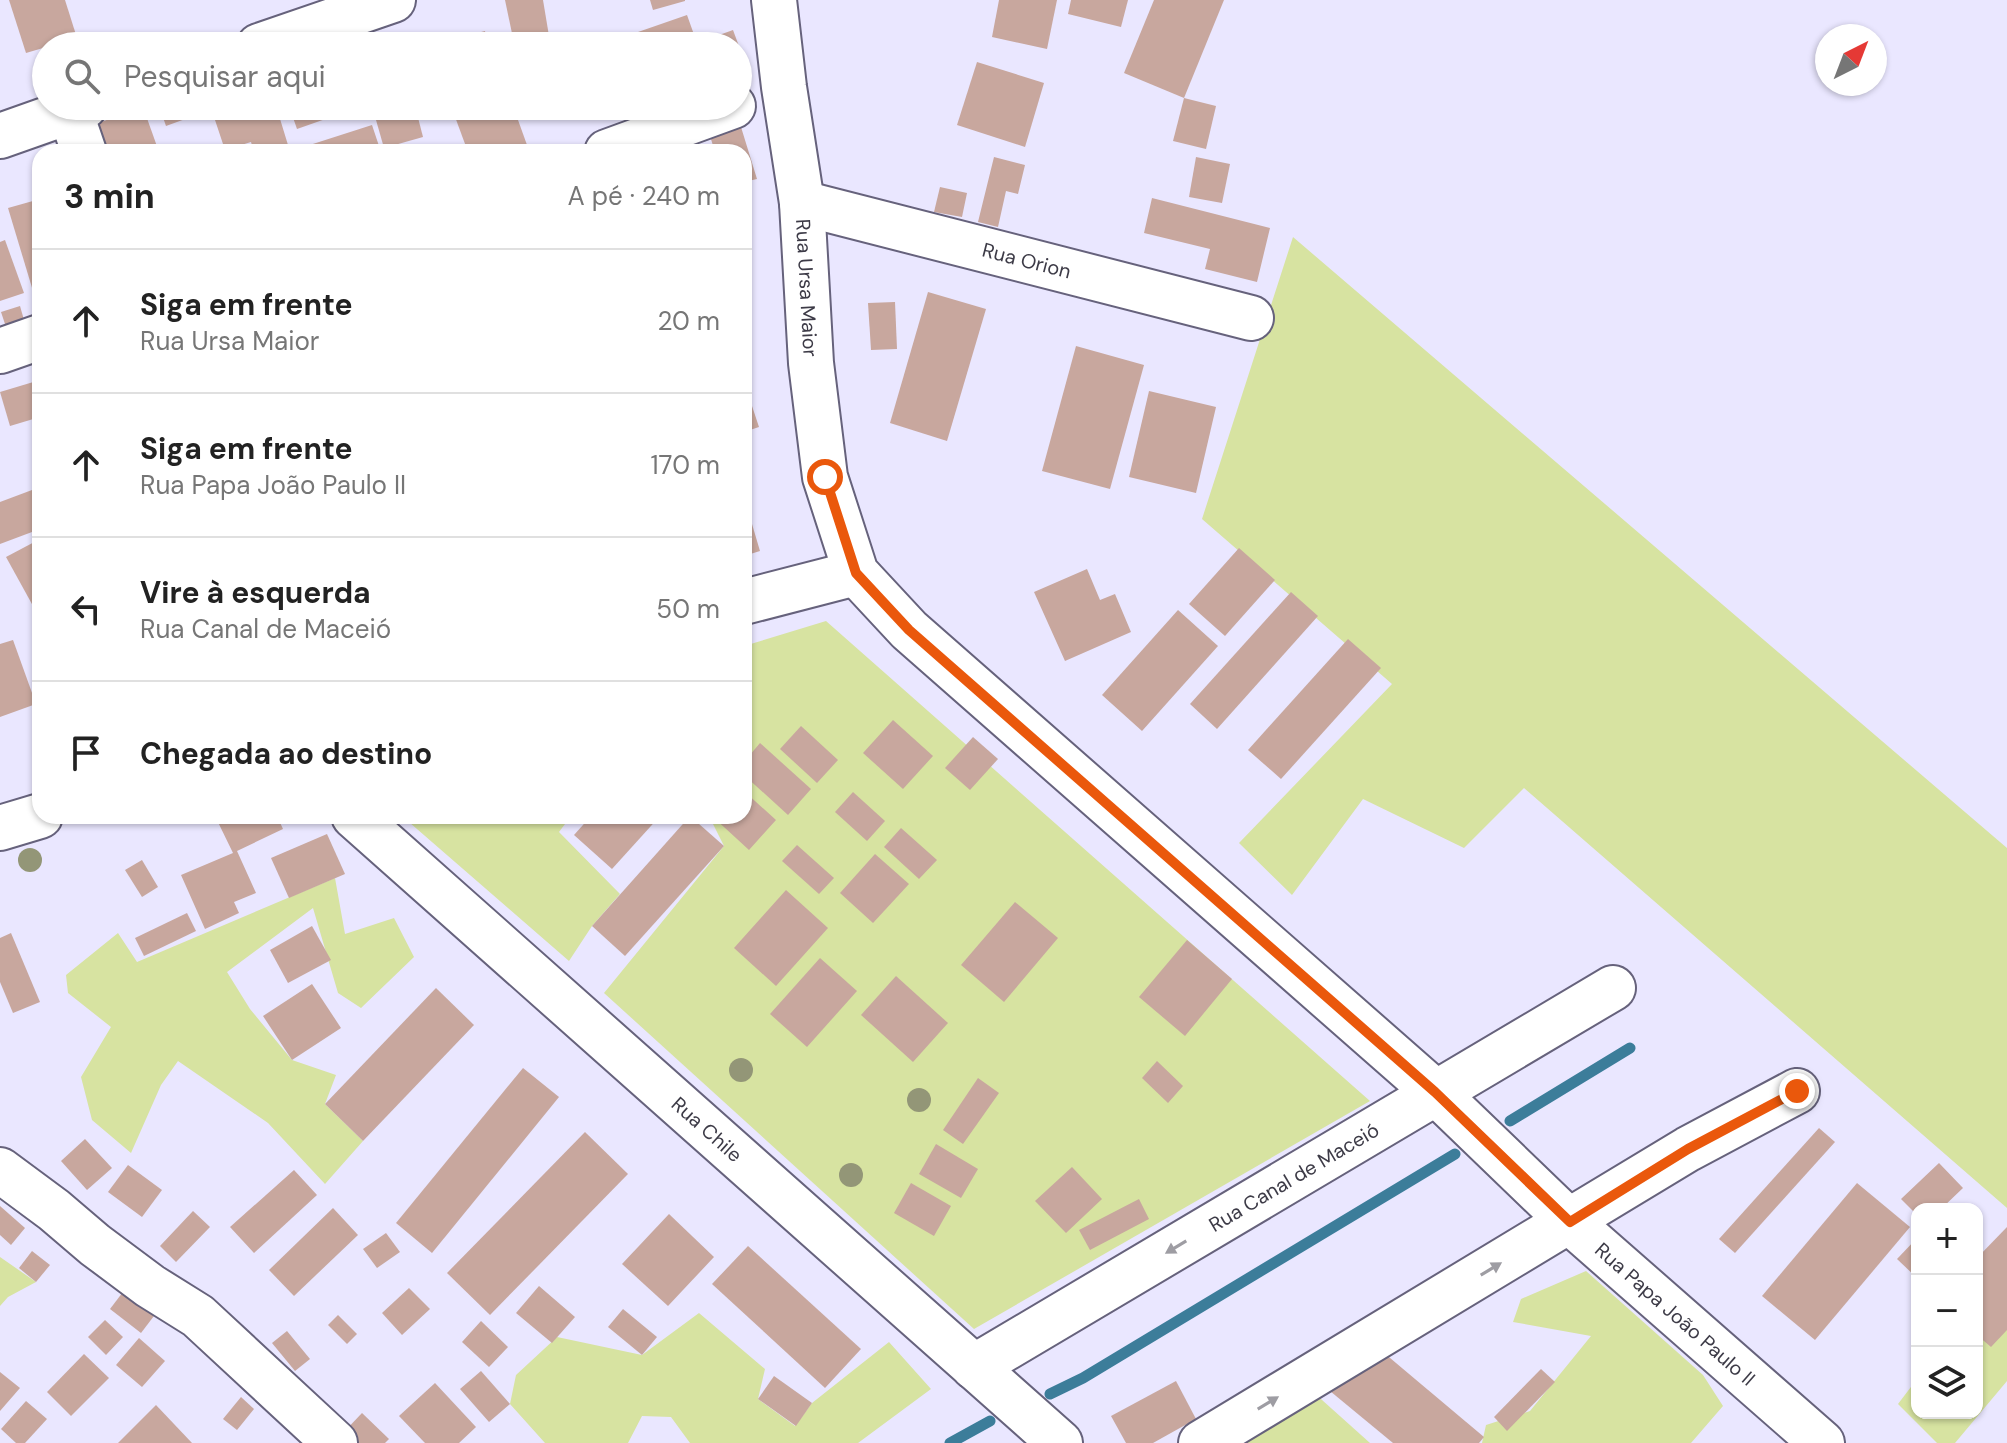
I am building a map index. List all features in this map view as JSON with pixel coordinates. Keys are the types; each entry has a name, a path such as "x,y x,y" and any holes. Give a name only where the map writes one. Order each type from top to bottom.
{"street":[{"path":"300,32 393,0"},
{"name":"Rua Ursa Maior","path":"774,0 802,203 811,363 825,477 856,573"},
{"path":"752,99 784,87"},
{"path":"0,136 46,120"},
{"path":"79,120 83,144"},
{"path":"629,144 694,120"},
{"name":"Rua Orion","path":"802,203 1251,318"},
{"path":"0,351 32,340"},
{"path":"752,600 856,573"},
{"name":"Rua Papa João Paulo II","path":"856,573 909,630 1435,1092 1570,1222 1822,1443"},
{"path":"0,828 32,818"},
{"name":"Rua Chile","path":"363,824 1060,1443"},
{"name":"Rua Canal de Maceió","path":"974,1367 1613,988"},
{"path":"1201,1443 1688,1149 1797,1091"},
{"path":"0,1170 150,1286 198,1316 335,1443"}],"green space":[{"path":"1293,237 2007,848 2007,1208 1524,788 1464,848 1363,799 1292,895 1239,843 1392,684 1202,519"},
{"path":"826,621 1370,1101 974,1329 604,993 724,846 713,824 752,824 752,644"},
{"path":"411,824 565,824 559,832 620,894 592,926 569,961"},
{"path":"335,878 345,934 394,918 414,957 361,1008 338,993 313,908 227,972 250,1009 292,1060 336,1075 325,1104 363,1141 325,1184 268,1123 178,1061 161,1085 131,1153 92,1120 81,1077 111,1027 68,993 66,975 118,933 137,962"},
{"path":"0,1257 36,1282 8,1297 0,1306"},
{"path":"2007,1264 2007,1381 1983,1410 1983,1347 1983,1294"},
{"path":"1586,1271 1703,1375 1723,1406 1691,1443 1482,1443 1486,1425 1530,1411 1591,1336 1513,1322 1521,1299"},
{"path":"699,1313 765,1369 758,1399 795,1426 812,1403 889,1342 931,1389 858,1443 690,1443 671,1417 642,1416 628,1443 545,1443 510,1404 516,1375 557,1337 642,1355"},
{"path":"1911,1387 1911,1417 1898,1404"},
{"path":"1312,1391 1370,1443 1227,1443"},
{"path":"1913,1419 1975,1419 1955,1443 1937,1443"}],"building":[{"path":"9,0 65,0 75,32 32,32 32,51 26,53"},
{"path":"505,0 543,0 548,32 512,32"},
{"path":"650,0 685,0 685,1 653,10"},
{"path":"999,0 1057,0 1047,49 992,37"},
{"path":"1071,0 1128,0 1121,27 1068,14"},
{"path":"1154,0 1224,0 1184,98 1124,73"},
{"path":"687,15 693,32 638,32"},
{"path":"977,62 1044,83 1025,147 957,125"},
{"path":"1184,98 1216,106 1206,149 1173,141"},
{"path":"107,120 148,120 156,144 92,144 87,127"},
{"path":"164,120 182,120 166,126"},
{"path":"215,120 280,120 288,144 251,142 223,144"},
{"path":"294,120 323,120 297,129"},
{"path":"376,120 419,120 423,137 398,144 383,144"},
{"path":"456,120 518,120 527,144 465,144"},
{"path":"372,125 378,144 313,144"},
{"path":"741,127 746,144 712,144 710,136"},
{"path":"994,157 1025,165 1018,194 1006,191 998,227 978,222"},
{"path":"1196,157 1230,164 1222,203 1189,197"},
{"path":"752,163 757,179 752,180"},
{"path":"940,187 967,193 962,217 934,212"},
{"path":"1152,198 1270,228 1257,282 1205,269 1210,249 1144,233"},
{"path":"32,201 32,288 8,208"},
{"path":"5,240 24,293 0,301 0,242"},
{"path":"928,292 986,309 947,441 890,423"},
{"path":"895,302 897,349 871,350 868,303"},
{"path":"20,306 28,334 10,339 1,312"},
{"path":"1076,346 1144,365 1110,489 1042,471"},
{"path":"32,382 32,419 10,426 0,392"},
{"path":"1149,391 1216,407 1196,493 1129,477"},
{"path":"752,406 759,427 752,429"},
{"path":"32,490 32,532 0,544 0,502"},
{"path":"752,524 760,551 752,554"},
{"path":"32,543 32,604 6,557"},
{"path":"1239,548 1275,580 1225,636 1189,604"},
{"path":"1087,569 1100,600 1115,594 1131,632 1065,661 1034,592"},
{"path":"1291,592 1318,616 1217,729 1190,704"},
{"path":"1178,610 1218,646 1142,731 1102,695"},
{"path":"1348,639 1381,668 1281,779 1248,750"},
{"path":"13,640 32,693 32,705 0,717 0,644"},
{"path":"893,720 933,756 903,789 863,753"},
{"path":"801,726 838,760 817,783 780,749"},
{"path":"973,737 998,759 970,790 945,768"},
{"path":"760,743 811,789 788,815 752,782 752,752"},
{"path":"853,792 885,821 867,841 835,812"},
{"path":"752,798 776,820 749,850 721,824 752,824"},
{"path":"219,824 281,824 283,829 237,851 256,893 234,902 239,913 205,929 181,875 233,853"},
{"path":"584,824 653,824 612,869 574,835"},
{"path":"683,824 699,824 724,846 625,956 592,926"},
{"path":"901,828 937,860 919,879 884,847"},
{"path":"327,834 345,874 289,898 271,858"},
{"path":"797,845 834,878 819,894 782,861"},
{"path":"875,854 909,884 873,923 840,893"},
{"path":"142,860 158,887 142,897 125,870"},
{"path":"786,890 828,928 776,986 734,948"},
{"path":"1015,902 1058,938 1004,1002 961,965"},
{"path":"187,913 196,931 144,956 135,938"},
{"path":"312,926 331,960 288,983 270,950"},
{"path":"11,933 40,1002 13,1013 0,982 0,938"},
{"path":"1187,940 1232,979 1185,1036 1139,997"},
{"path":"820,958 857,991 807,1047 770,1014"},
{"path":"896,976 948,1023 913,1062 861,1015"},
{"path":"312,984 341,1028 292,1060 263,1016"},
{"path":"436,988 474,1025 363,1141 325,1104"},
{"path":"1157,1061 1183,1086 1168,1103 1142,1078"},
{"path":"523,1068 559,1097 432,1253 396,1223"},
{"path":"978,1078 999,1093 963,1144 943,1130"},
{"path":"1819,1128 1835,1142 1735,1253 1719,1239"},
{"path":"585,1132 628,1174 490,1315 447,1273"},
{"path":"85,1139 112,1168 87,1190 61,1161"},
{"path":"936,1144 978,1169 961,1198 919,1174"},
{"path":"1939,1163 1963,1188 1947,1203 1911,1203 1911,1209 1901,1199"},
{"path":"128,1165 162,1190 142,1217 108,1192"},
{"path":"1072,1167 1102,1199 1066,1233 1035,1201"},
{"path":"294,1170 317,1195 254,1253 230,1227"},
{"path":"911,1183 951,1206 934,1236 894,1213"},
{"path":"1857,1183 1910,1227 1815,1340 1762,1296"},
{"path":"1139,1199 1149,1219 1090,1250 1079,1230"},
{"path":"0,1206 25,1228 11,1245 0,1235"},
{"path":"333,1208 358,1235 294,1296 269,1270"},
{"path":"193,1211 210,1227 176,1262 160,1246"},
{"path":"669,1214 714,1257 668,1306 622,1264"},
{"path":"2007,1227 2007,1330 1991,1347 1983,1340 1983,1252"},
{"path":"386,1233 400,1252 377,1268 363,1249"},
{"path":"1911,1244 1911,1272 1897,1259"},
{"path":"748,1246 861,1349 825,1388 712,1284"},
{"path":"32,1251 50,1265 36,1282 19,1268"},
{"path":"539,1286 575,1317 552,1343 516,1313"},
{"path":"126,1288 157,1312 141,1333 110,1309"},
{"path":"409,1288 430,1309 402,1335 382,1313"},
{"path":"623,1309 657,1337 642,1355 608,1327"},
{"path":"338,1315 357,1334 347,1344 328,1325"},
{"path":"105,1320 123,1337 106,1355 88,1337"},
{"path":"481,1321 508,1347 489,1367 462,1342"},
{"path":"287,1331 310,1359 295,1371 272,1343"},
{"path":"139,1338 165,1361 142,1387 116,1365"},
{"path":"1371,1342 1484,1437 1479,1443 1393,1443 1330,1391"},
{"path":"84,1354 109,1378 71,1416 47,1392"},
{"path":"1541,1369 1555,1382 1507,1431 1494,1417"},
{"path":"481,1371 510,1404 489,1422 460,1389"},
{"path":"0,1372 20,1388 0,1411"},
{"path":"774,1376 812,1403 796,1426 758,1399"},
{"path":"1176,1381 1196,1419 1153,1443 1126,1443 1111,1416"},
{"path":"435,1383 476,1427 459,1443 425,1443 399,1416"},
{"path":"241,1397 254,1409 237,1430 223,1419"},
{"path":"26,1401 47,1419 25,1443 16,1443 1,1429"},
{"path":"156,1405 192,1443 118,1443"},
{"path":"362,1413 389,1439 385,1443 353,1443 343,1433"}],"waterway":[{"path":"1510,1121 1630,1048"},
{"path":"1050,1394 1083,1378 1455,1154"},
{"path":"950,1443 990,1421"}],"route":[{"path":"825,477 856,573 909,630 1435,1092 1570,1222 1688,1149 1797,1091"}]}
